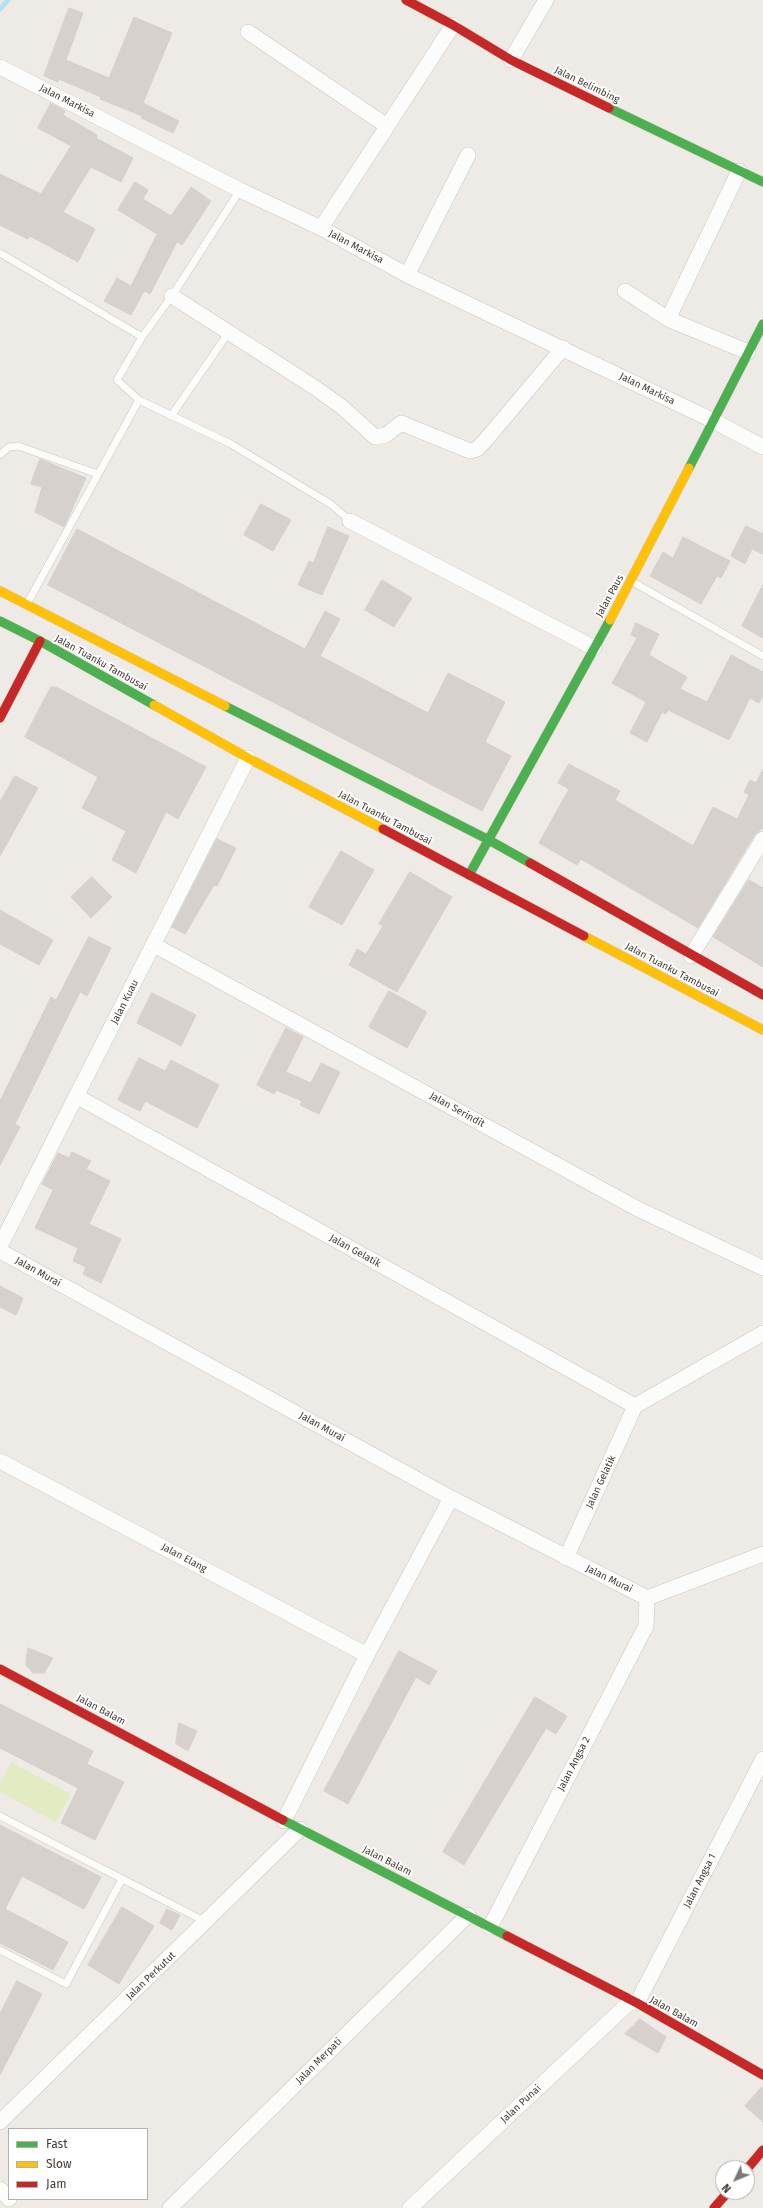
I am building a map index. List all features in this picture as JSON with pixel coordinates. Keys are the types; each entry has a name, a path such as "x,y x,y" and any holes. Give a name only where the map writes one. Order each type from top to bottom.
{"main road":[{"name":"Jalan Belimbing","path":"406,0 453,25 511,60 763,182"},
{"name":"Jalan Paus","path":"469,875 487,839 631,581 763,324"},
{"name":"Jalan Tuanku Tambusai","path":"0,591 487,839 691,956 763,995"},
{"name":"Jalan Tuanku Tambusai","path":"0,621 40,641 248,758 763,1030"},
{"path":"0,718 40,641"},
{"name":"Jalan Balam","path":"0,1669 300,1829 634,2002 763,2075"},
{"path":"755,2160 763,2150"},
{"path":"714,2208 721,2200"}],"street":[{"path":"511,60 546,0"},
{"path":"321,228 453,25"},
{"path":"248,32 387,126"},
{"name":"Jalan Markisa","path":"0,67 240,190 321,228 407,275 563,348 714,421 763,447"},
{"path":"407,275 468,155"},
{"path":"668,319 739,171"},
{"path":"625,291 668,319 748,352"},
{"path":"172,296 331,399 375,437 386,435 401,423 470,451 477,449 484,442 563,348"},
{"path":"350,521 594,648"},
{"name":"Jalan Kuau","path":"0,1246 248,758"},
{"path":"691,956 763,839"},
{"name":"Jalan Serindit","path":"154,945 638,1209 763,1268"},
{"name":"Jalan Gelatik","path":"76,1096 635,1406 566,1558"},
{"name":"Jalan Murai","path":"0,1251 452,1498 566,1558 647,1598"},
{"path":"635,1406 763,1333"},
{"name":"Jalan Elang","path":"0,1461 368,1655"},
{"path":"284,1820 368,1655 452,1498"},
{"path":"647,1598 763,1554"},
{"name":"Jalan Angsa 2","path":"490,1927 646,1626 647,1598"},
{"name":"Jalan Angsa 1","path":"634,2002 763,1759"},
{"name":"Jalan Perkutut","path":"0,2122 207,1922 300,1829"},
{"name":"Jalan Merpati","path":"170,2208 468,1915"},
{"name":"Jalan Punai","path":"410,2208 634,2002"},
{"path":"0,2190 8,2198"},
{"path":"10,2200 18,2208"}],"lane":[{"path":"240,190 172,296 142,337 118,380 139,400 231,444 332,505 350,521"},
{"path":"0,253 142,337"},
{"path":"171,416 229,332"},
{"path":"27,604 139,400"},
{"path":"0,456 9,447 18,446 98,474"},
{"path":"631,581 763,656"},
{"path":"0,1816 207,1922"},
{"path":"0,1950 66,1984 122,1879"}],"green space":[{"path":"11,1762 71,1794 56,1822 0,1792 0,1784"}],"building":[{"path":"69,8 83,13 66,60 109,78 134,17 172,33 143,103 179,121 173,133 141,118 142,116 100,99 101,97 59,79 58,82 44,76"},
{"path":"51,103 65,111 63,115 97,135 96,138 133,158 121,182 91,167 63,212 95,229 78,262 30,236 28,239 0,225 0,174 41,194 71,146 38,128"},
{"path":"135,182 148,190 143,199 171,216 191,187 211,201 182,245 177,242 150,294 144,291 131,315 104,301 117,278 131,286 157,234 118,210"},
{"path":"40,459 86,478 64,527 35,512 42,487 31,484"},
{"path":"261,504 291,520 273,551 244,535"},
{"path":"746,526 763,534 763,554 752,549 745,564 731,556"},
{"path":"328,527 349,536 322,595 298,585 309,561 313,563"},
{"path":"77,529 305,649 325,611 340,619 320,656 428,713 448,673 505,702 485,742 511,756 482,811 48,585"},
{"path":"683,537 730,561 721,578 717,576 701,604 650,576 663,552 673,558"},
{"path":"382,580 412,598 394,627 365,610"},
{"path":"763,585 763,638 742,626"},
{"path":"636,623 659,634 649,655 687,677 680,689 707,702 731,655 763,672 763,695 759,703 750,698 729,740 668,710 666,714 662,712 647,742 630,733 646,702 612,683 637,638 631,635"},
{"path":"51,687 56,687 206,767 178,819 166,812 136,873 112,860 126,831 82,808 98,777 25,737"},
{"path":"569,764 620,791 615,800 693,846 713,807 737,819 749,795 744,792 750,780 756,783 763,769 763,828 755,834 698,928 581,859 577,865 539,843 569,789 558,783"},
{"path":"15,776 38,788 0,856 0,802"},
{"path":"217,839 236,848 217,886 214,885 185,934 172,927"},
{"path":"341,851 374,870 342,925 309,907"},
{"path":"410,872 452,897 397,992 349,965 357,949 366,954 383,926 379,924"},
{"path":"92,877 112,897 91,918 71,897"},
{"path":"749,880 763,888 763,967 713,937"},
{"path":"0,910 53,940 39,965 0,944"},
{"path":"89,937 111,948 87,996 80,992 15,1124 20,1127 0,1165 0,1101 51,997 56,1000"},
{"path":"389,991 427,1012 407,1048 369,1027"},
{"path":"152,993 196,1015 181,1046 137,1023"},
{"path":"286,1028 303,1037 286,1072 311,1083 321,1063 340,1072 319,1114 300,1105 302,1101 276,1090 274,1094 257,1085"},
{"path":"139,1058 165,1071 171,1060 219,1085 197,1128 145,1101 140,1111 118,1100"},
{"path":"72,1152 91,1161 86,1169 110,1181 89,1224 121,1239 101,1283 83,1274 86,1267 73,1261 78,1248 35,1228 53,1190 42,1184 58,1153 69,1158"},
{"path":"0,1286 23,1298 16,1315 0,1307"},
{"path":"28,1648 53,1658 44,1673 33,1673 26,1665"},
{"path":"399,1651 437,1671 429,1685 416,1677 348,1804 324,1791"},
{"path":"535,1697 567,1716 556,1734 546,1728 464,1865 443,1852"},
{"path":"0,1704 93,1751 87,1764 124,1782 95,1840 61,1823 78,1788 0,1748"},
{"path":"179,1723 197,1731 188,1751 176,1744"},
{"path":"0,1825 101,1877 84,1909 22,1876 5,1909 68,1942 53,1970 0,1943"},
{"path":"122,1907 154,1926 119,1984 88,1965"},
{"path":"167,1909 180,1915 172,1930 160,1923"},
{"path":"17,1981 42,1994 0,2075 0,2014"},
{"path":"640,2019 666,2037 658,2053 625,2034"},
{"path":"763,2087 763,2122 745,2106"}],"waterway":[{"path":"0,9 8,0"}],"traffic: fast":[{"path":"609,108 763,182"},
{"path":"689,468 763,324"},
{"path":"469,875 610,620"},
{"path":"0,621 40,641 154,705"},
{"path":"225,706 487,839 530,863"},
{"path":"283,1820 507,1936"}],"traffic: slow":[{"path":"610,620 689,468"},
{"path":"0,591 225,706"},
{"path":"154,705 248,758 383,829"},
{"path":"584,936 763,1030"}],"traffic: jam":[{"path":"406,0 453,25 511,60 609,108"},
{"path":"0,718 40,641"},
{"path":"383,829 584,936"},
{"path":"530,863 763,995"},
{"path":"0,1669 283,1820"},
{"path":"507,1936 637,2003 763,2075"},
{"path":"755,2160 763,2150"},
{"path":"714,2208 721,2200"}]}
